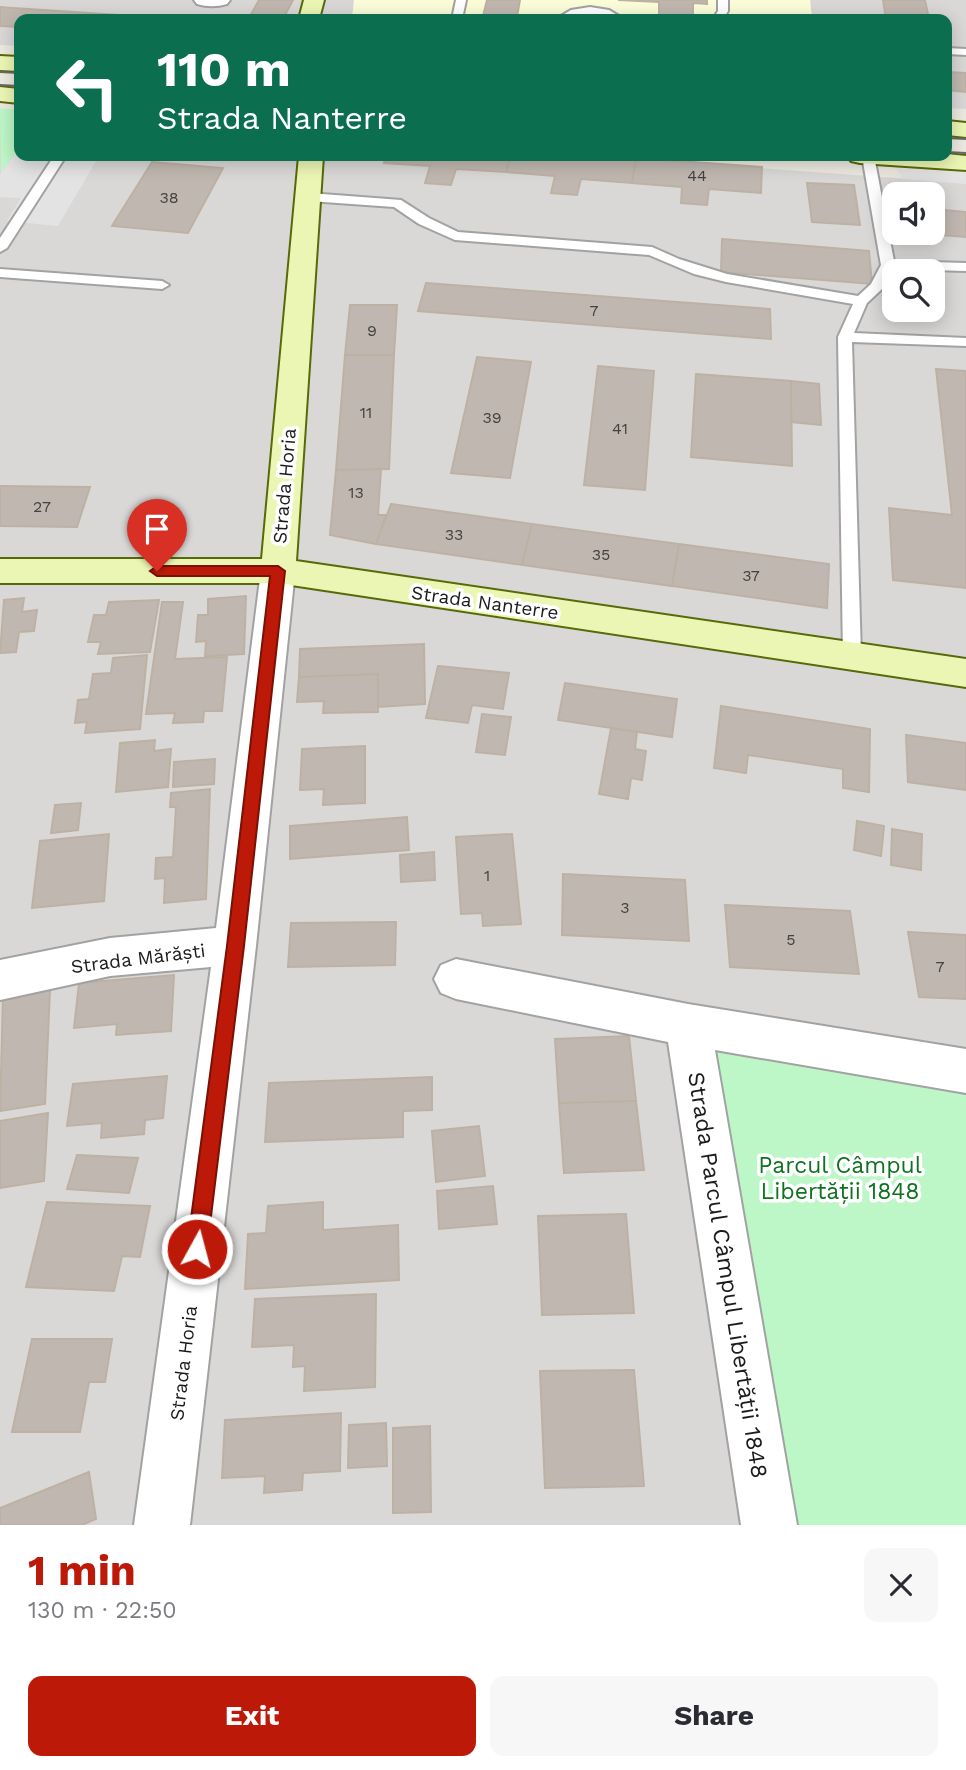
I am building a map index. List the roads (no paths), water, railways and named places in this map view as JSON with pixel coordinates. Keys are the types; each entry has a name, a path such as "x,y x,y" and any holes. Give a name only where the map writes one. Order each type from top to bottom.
{"street":[{"path":"204,0 220,0"},
{"name":"Strada Horia","path":"162,1525 235,946 278,571 311,161"},
{"path":"938,161 966,163"},
{"name":"Strada Nanterre","path":"0,571 278,571 966,673"},
{"name":"Strada Mărăști","path":"0,980 110,957 235,946"},
{"path":"456,979 688,1026 966,1071"},
{"name":"Strada Parcul Câmpul Libertății 1848","path":"688,1026 769,1525"}],"lane":[{"path":"568,14 585,11 609,14"},
{"path":"0,248 57,161"},
{"path":"869,161 887,259"},
{"path":"309,197 397,203 424,222 455,236 652,251 674,264 712,275 861,301"},
{"path":"945,266 966,267"},
{"path":"0,273 162,285"},
{"path":"852,656 845,337 861,301 877,286 882,276"},
{"path":"845,337 966,342"}],"tram line":[{"path":"0,72 14,73"},
{"path":"0,85 14,86"},
{"path":"952,138 966,139"},
{"path":"952,152 966,153"}],"park label":[{"name":"Parcul Câmpul Libertății 1848","path":"840,1178"}]}
